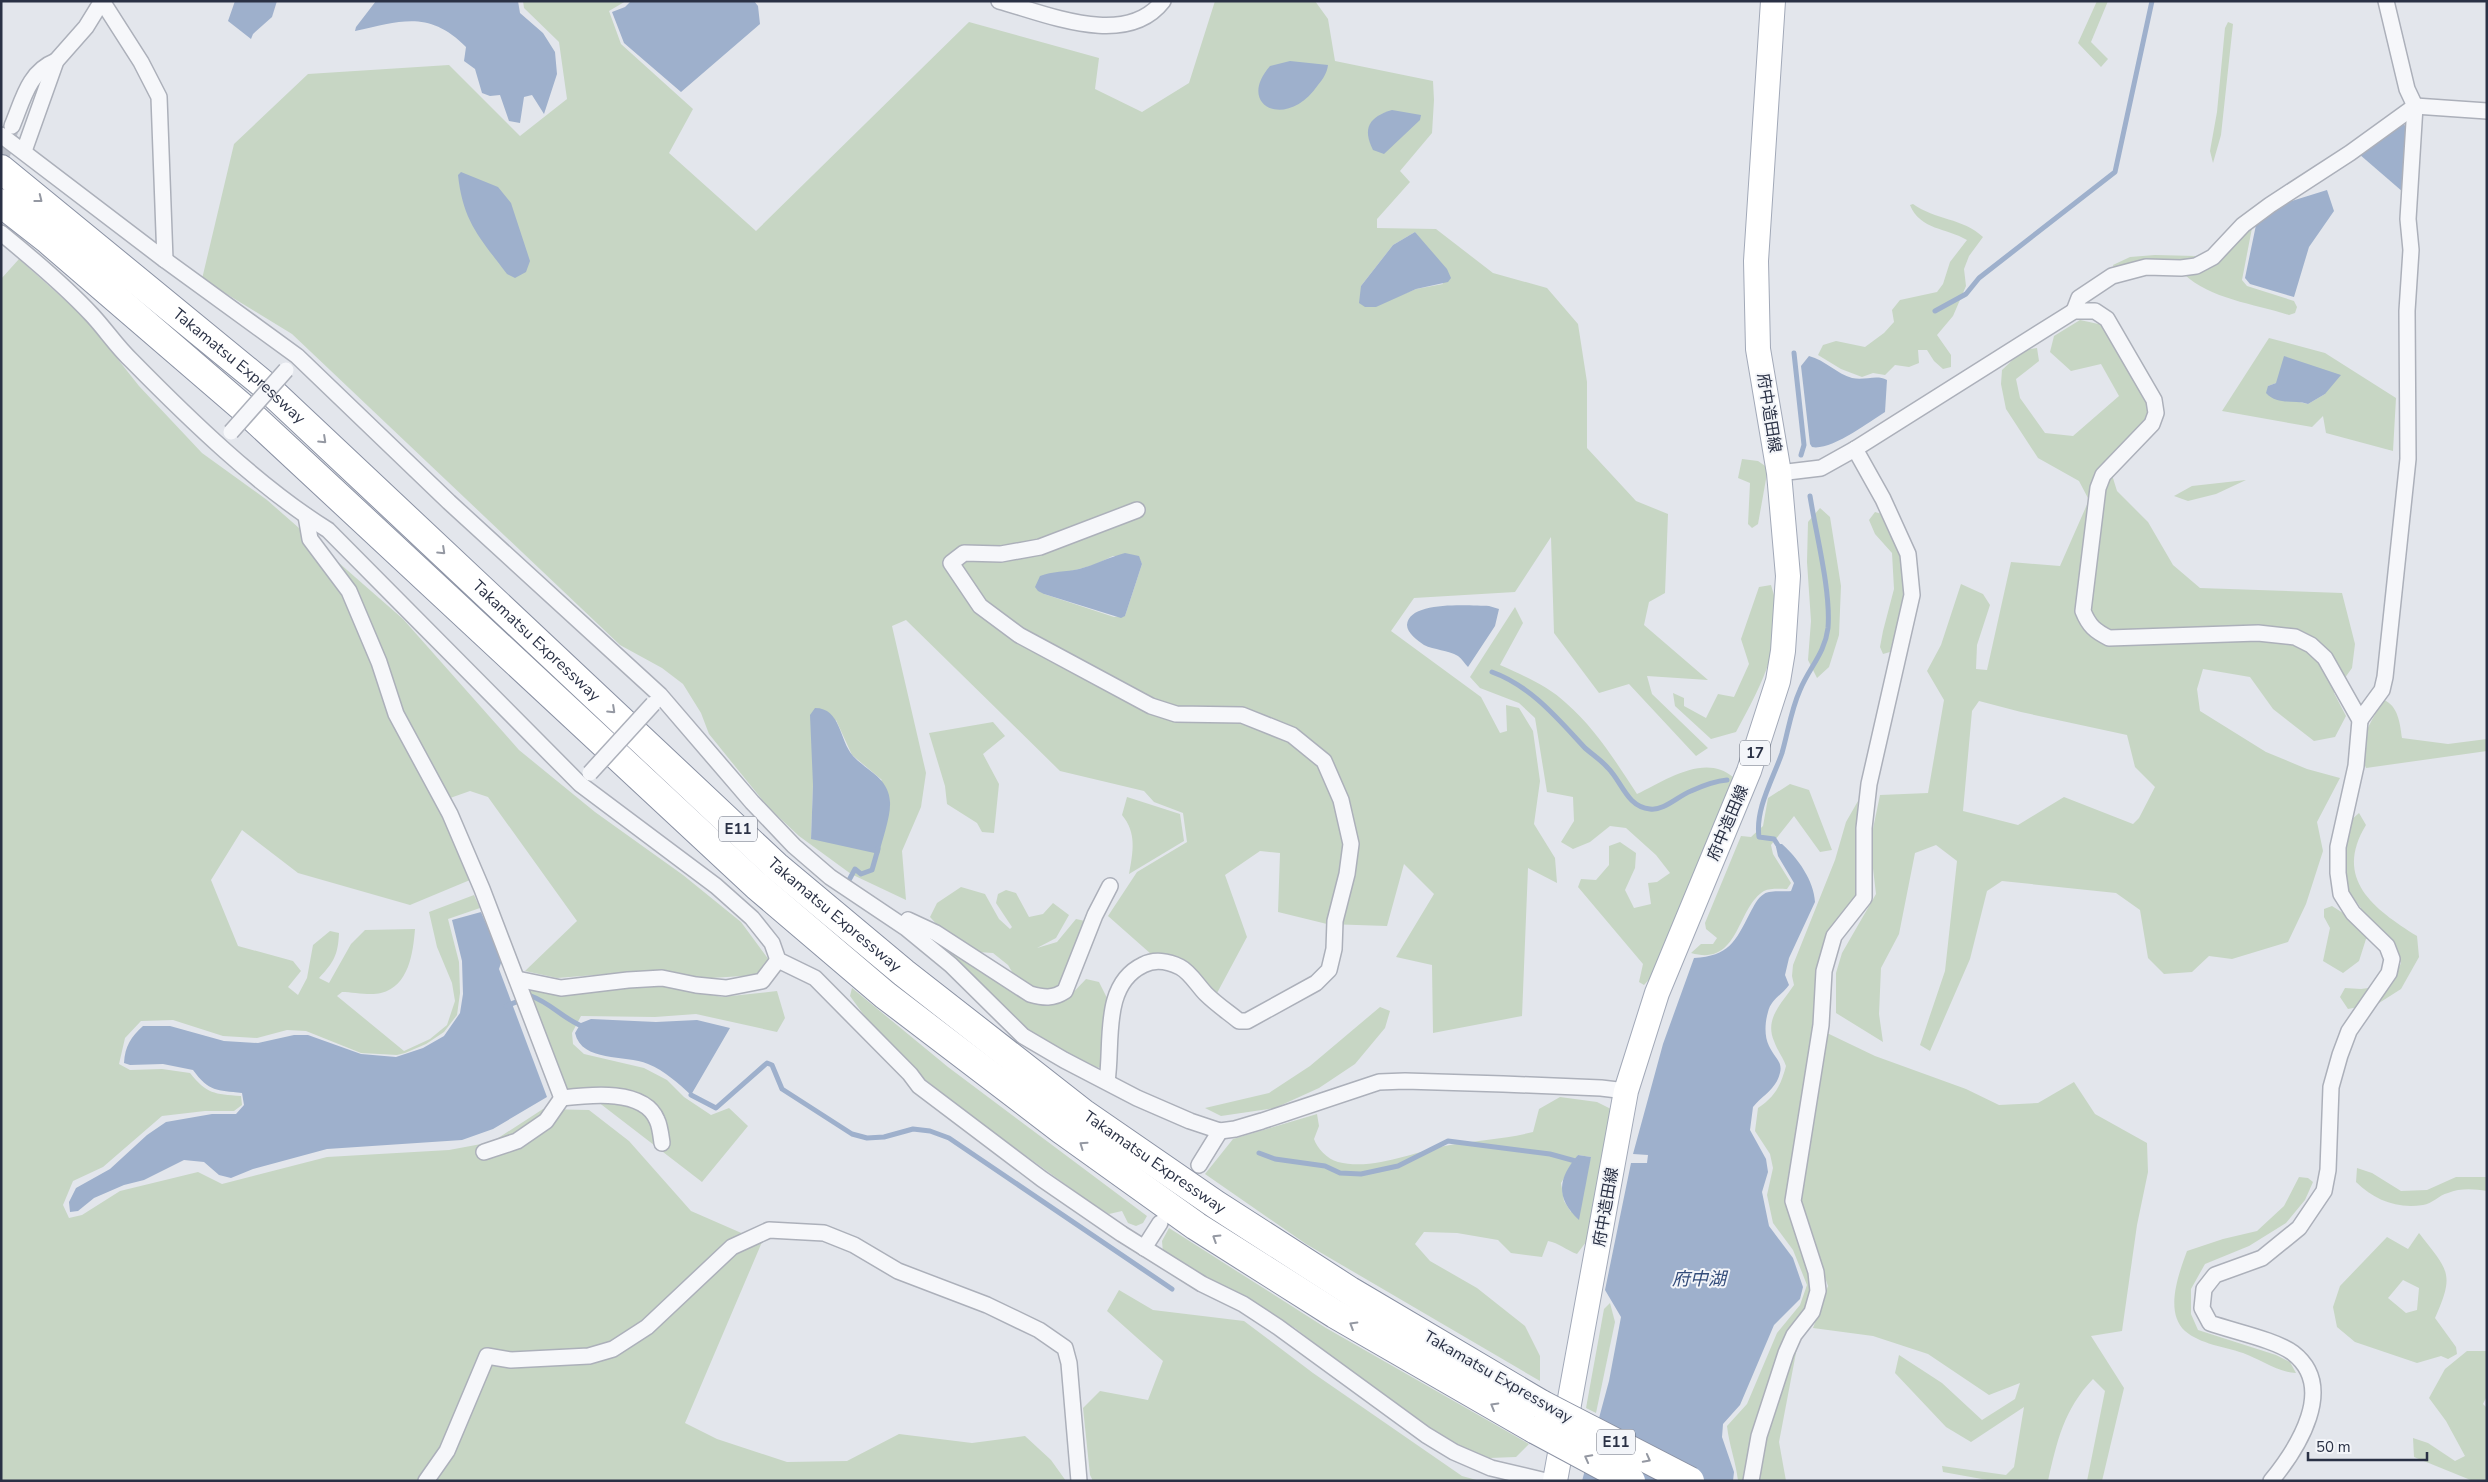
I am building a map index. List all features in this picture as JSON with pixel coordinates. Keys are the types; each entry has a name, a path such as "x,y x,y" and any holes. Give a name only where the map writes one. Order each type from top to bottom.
{"highway":[{"name":"Takamatsu Expressway","path":"1,169 262,383 776,866 904,973 1082,1113 1215,1204 1350,1291 1541,1404 1690,1481"},
{"name":"Takamatsu Expressway","path":"1,203 47,239 242,407 757,886 885,995 1062,1130 1196,1226 1335,1314 1536,1430 1631,1481"}],"main road":[{"name":"府中造田線","path":"1555,1481 1626,1091 1657,993 1749,771 1778,681 1783,651 1788,576 1779,473 1758,349 1756,261 1773,1"}],"street":[{"path":"24,152 56,61 86,27 102,1 141,62 159,97 165,260"},
{"path":"999,1 1084,24 1108,27 1134,24 1158,8 1163,1"},
{"path":"2271,1481 2294,1448 2309,1415 2314,1398 2314,1382 2293,1353 2272,1343 2210,1323 2202,1308 2204,1289 2215,1275 2262,1258 2299,1228 2324,1191 2328,1170 2331,1087 2338,1063 2349,1031 2389,974 2392,959 2387,946 2353,913 2341,894 2338,873 2338,847 2356,766 2360,720 2382,690 2385,677 2408,459 2407,311 2411,250 2408,219 2416,106 2407,89 2386,1"},
{"path":"56,61 44,66 34,74 7,130 24,152 165,260 296,356 657,700 794,846 830,878 903,926 951,965 1023,1036 1137,1098 1190,1121 1220,1131 1235,1129 1262,1121 1379,1082 1601,1088 1626,1091"},
{"path":"1779,473 1821,468 1855,449 2074,311 2080,298 2112,276 2146,267 2181,268 2196,266 2213,257 2243,225 2416,106 2487,111"},
{"path":"1,233 56,279 93,316 130,360 219,445 306,516 328,530 580,784 752,918 772,943 778,960 815,978 910,1074 919,1086 1042,1178 1144,1248 1278,1327 1426,1435 1454,1452 1491,1468 1546,1481"},
{"path":"2074,311 2095,312 2108,319 2154,400 2156,413 2152,424 2103,475 2098,488 2084,611 2088,624 2096,632 2109,638 2258,632 2295,637 2311,645 2325,658 2360,720"},
{"path":"219,445 286,370 296,356"},
{"path":"1751,1481 1759,1436 1786,1354 1794,1335 1812,1312 1818,1291 1816,1272 1793,1202 1821,1025 1824,972 1834,936 1864,898 1864,828 1869,784 1912,595 1908,554 1883,499 1855,449"},
{"path":"1107,1081 1113,1008 1124,979 1136,968 1148,963 1162,961 1181,967 1208,996 1239,1022 1247,1021 1316,983 1328,970 1334,949 1335,921 1347,874 1351,844 1342,800 1324,761 1292,736 1242,715 1176,714 1151,706 1019,635 980,606 951,563 964,553 1001,554 1040,547 1137,510"},
{"path":"306,516 310,539 349,591 379,662 396,714 450,814 517,979 562,1098"},
{"path":"580,784 657,700"},
{"path":"903,926 908,920 936,933 1030,994 1044,998 1057,996 1065,991 1095,915 1110,886"},
{"path":"517,979 561,988 662,978 696,985 726,988 762,981 778,960"},
{"path":"484,1152 517,1141 546,1121 562,1098 597,1094 620,1097 644,1104 657,1119 662,1143"},
{"path":"1199,1165 1220,1131"},
{"path":"1144,1248 1160,1223"},
{"path":"426,1481 447,1451 487,1356 511,1360 580,1356 613,1349 647,1327 732,1246 769,1230 824,1233 854,1245 898,1271 987,1306 1039,1330 1064,1348 1069,1363 1079,1481"}],"green space":[{"path":"523,1 626,1 609,11 621,44 693,109 669,153 756,231 969,22 1099,58 1095,89 1142,112 1189,83 1215,1 1315,1 1328,19 1335,61 1433,81 1432,133 1400,171 1410,182 1377,219 1377,228 1436,229 1493,273 1547,288 1578,324 1587,382 1587,448 1636,501 1668,514 1665,593 1649,602 1644,625 1708,680 1647,676 1652,694 1708,748 1696,756 1629,684 1599,693 1554,633 1551,537 1515,592 1414,598 1391,631 1481,697 1500,733 1507,731 1506,705 1519,708 1533,731 1540,781 1534,824 1555,858 1557,883 1528,868 1522,1016 1433,1033 1432,965 1396,957 1434,894 1404,864 1387,926 1327,924 1278,912 1280,853 1260,851 1225,875 1247,937 1216,995 1181,958 1151,954 1108,916 1137,872 1187,842 1183,813 1154,802 1144,791 1060,771 906,620 892,626 926,773 921,807 902,851 906,900 851,874 799,836 768,807 709,734 701,713 683,684 662,668 620,645 292,334 202,279 234,144 308,74 449,65 520,136 567,99 559,42 524,8","holes":["1415,232 1443,284 1416,289 1396,297 1361,286 1393,245","1113,556 1138,556 1142,564 1125,616 1114,617 1044,594 1071,571 1094,565","836,720 852,755 882,780 811,839 813,785"]},
{"path":"2097,1 2108,1 2091,42 2108,59 2101,67 2078,43"},
{"path":"2228,22 2233,24 2221,135 2213,163 2210,151 2217,112 2225,28"},
{"path":"1913,204 1930,213 1967,226 1983,237 1969,256 1964,269 1966,286 1953,316 1937,335 1951,355 1951,367 1943,369 1934,361 1927,350 1918,350 1919,363 1909,367 1895,365 1885,375 1873,373 1862,377 1841,369 1818,355 1823,345 1836,341 1865,347 1884,333 1894,322 1892,310 1900,300 1937,292 1943,284 1950,262 1967,240 1927,224 1914,213 1910,205"},
{"path":"2252,228 2242,280 2247,286 2294,301 2297,307 2295,313 2289,315 2234,300 2207,289 2184,274 2221,257"},
{"path":"2155,255 2196,256 2184,264 2114,268 2113,265 2130,257"},
{"path":"19,259 86,319 139,386 202,453 267,500 403,619 519,750 595,812 683,875 741,922 769,960 758,975 696,979 659,970 557,978 525,971 577,921 488,797 470,791 436,803 470,880 410,905 298,873 242,830 211,880 238,946 293,961 301,971 288,987 298,995 307,978 313,945 330,931 339,933 338,947 332,963 319,978 329,983 351,944 365,930 415,929 411,958 404,976 398,983 390,989 377,994 342,992 337,996 404,1051 430,1039 447,1025 455,1001 452,983 437,947 429,912 474,895 480,908 448,919 459,962 460,993 457,1015 444,1032 426,1044 397,1055 361,1053 306,1031 287,1030 257,1038 223,1036 173,1020 141,1021 125,1038 119,1064 130,1070 162,1069 190,1073 201,1085 212,1092 241,1096 242,1105 234,1111 205,1111 162,1116 103,1167 73,1181 63,1205 69,1218 82,1215 120,1191 198,1172 222,1184 327,1157 449,1150 492,1142 543,1109 589,1110 629,1141 691,1211 762,1242 685,1423 717,1439 787,1462 847,1461 899,1434 972,1443 1025,1436 1051,1460 1066,1481 1,1481 1,279"},
{"path":"2080,320 2103,325 2148,404 2148,416 2108,462 2117,491 2148,522 2173,565 2200,588 2342,593 2355,644 2352,668 2334,693 2346,716 2335,737 2314,741 2273,709 2250,677 2203,669 2197,689 2200,711 2266,752 2307,769 2340,778 2317,822 2323,851 2306,904 2288,942 2232,959 2209,956 2192,972 2164,974 2148,958 2140,910 2116,893 2002,881 1987,891 1970,959 1930,1051 1920,1045 1945,971 1957,861 1936,845 1915,853 1899,934 1881,968 1879,1014 1883,1042 1836,1013 1836,973 1842,953 1876,894 1870,843 1880,795 1928,793 1944,700 1927,671 1941,645 1961,584 1983,594 1990,605 1977,645 1976,669 1987,670 2011,562 2060,566 2089,500 2079,481 2038,458 2006,409 2001,384 2002,370 2023,350 2037,348 2039,361 2016,379 2020,398 2045,433 2073,436 2119,396 2101,364 2071,371 2050,352 2054,336","holes":["1979,701 2127,735 2135,767 2155,787 2139,818 2133,824 2064,797 2018,825 1963,811 1972,711"]},
{"path":"2269,338 2325,353 2396,398 2393,451 2326,433 2323,416 2312,427 2222,411","holes":["2276,383 2325,394 2308,404 2295,401 2268,386"]},
{"path":"1742,459 1758,461 1768,468 1758,524 1752,528 1748,524 1750,483 1738,478"},
{"path":"2246,480 2216,494 2188,501 2174,496 2192,486"},
{"path":"1820,508 1830,517 1841,586 1839,635 1829,667 1817,678 1808,660 1811,621 1807,562 1808,522"},
{"path":"1875,512 1882,514 1902,561 1904,597 1890,652 1883,654 1880,647 1894,589 1892,553 1875,534 1869,520"},
{"path":"1771,585 1776,604 1776,624 1774,642 1762,679 1736,732 1711,739 1675,706 1673,693 1684,698 1684,706 1706,718 1718,694 1734,697 1749,664 1741,639 1759,587"},
{"path":"1515,607 1523,623 1500,665 1543,686 1577,713 1605,746 1637,794 1673,776 1698,768 1722,770 1733,777 1653,975 1644,985 1639,982 1643,964 1578,887 1581,879 1596,880 1609,865 1609,846 1620,842 1636,853 1635,868 1625,890 1634,908 1651,904 1648,883 1657,882 1670,873 1656,855 1626,828 1610,826 1590,842 1573,849 1561,842 1574,821 1573,797 1547,792 1535,718 1519,703 1480,688 1470,677"},
{"path":"2384,700 2395,711 2402,738 2448,744 2487,739 2487,751 2366,768 2362,750 2363,741 2370,724"},
{"path":"993,722 1005,736 983,754 999,784 994,833 982,832 977,823 947,804 945,786 929,733"},
{"path":"1790,784 1809,790 1832,850 1820,852 1794,816 1771,845 1773,854 1791,883 1787,889 1766,890 1755,899 1735,934 1719,952 1707,955 1691,953 1701,944 1713,944 1717,938 1706,929 1705,923 1741,836 1751,837 1763,826 1768,798"},
{"path":"1127,797 1180,814 1184,841 1129,874 1133,843 1130,829 1122,815"},
{"path":"1858,801 1855,859 1857,899 1827,934 1816,976 1814,1030 1787,1203 1810,1273 1812,1291 1803,1316 1779,1442 1786,1481 1738,1481 1727,1426 1747,1404 1777,1333 1800,1305 1807,1285 1793,1250 1773,1223 1767,1195 1773,1168 1770,1154 1755,1131 1758,1108 1776,1090 1786,1066 1774,1041 1771,1025 1780,1004 1794,985 1792,976 1793,965 1835,860 1846,822"},
{"path":"2359,813 2366,825 2357,844 2354,861 2356,877 2363,891 2373,903 2386,915 2417,936 2419,957 2401,989 2379,1003 2348,1009 2340,997 2345,988 2361,989 2391,985 2401,963 2389,938 2366,939 2359,961 2343,973 2323,961 2330,928 2324,917 2324,909 2332,906 2346,915 2361,908 2348,891 2345,863 2350,821"},
{"path":"961,887 985,894 999,919 1010,929 1012,927 996,903 998,894 1006,890 1016,893 1029,917 1043,914 1053,903 1069,915 1056,938 1037,948 1057,942 1076,919 1085,921 1065,980 1057,988 1040,992 1017,980 1008,965 993,953 978,952 940,928 930,917 937,903"},
{"path":"923,934 1040,1004 1054,1003 1066,998 1086,979 1099,982 1108,1000 1105,1068 1091,1067 1020,1026 995,997"},
{"path":"656,984 722,997 777,991 785,1018 777,1032 696,1014 655,1017 581,1016 572,1033 573,1044 584,1054 644,1068 667,1080 684,1097 711,1115 729,1108 748,1126 702,1182 589,1095 566,1091 527,987"},
{"path":"852,988 948,1067 1147,1216 1143,1223 1136,1226 1128,1223 1122,1211 1109,1214 1091,1203 970,1115 918,1074 866,1018 850,996"},
{"path":"1380,1007 1390,1011 1385,1028 1355,1064 1319,1088 1275,1108 1221,1116 1205,1108 1269,1093 1310,1066"},
{"path":"1827,1033 1875,1056 1966,1089 1999,1105 2038,1103 2074,1082 2095,1114 2147,1143 2148,1172 2137,1225 2122,1331 2091,1336 2124,1388 2102,1481 2087,1481 2105,1391 2093,1379 2083,1390 2068,1414 2055,1452 2048,1481 1993,1481 1943,1472 1942,1466 2006,1475 2014,1467 2024,1407 1971,1442 1946,1427 1895,1373 1899,1355 1942,1383 1982,1420 2015,1399 2020,1383 1989,1395 1928,1354 1873,1336 1813,1328 1828,1286 1799,1203"},
{"path":"1560,1097 1597,1102 1611,1109 1592,1234 1577,1254 1548,1241 1542,1257 1511,1253 1498,1240 1457,1233 1424,1232 1415,1244 1430,1261 1477,1288 1525,1326 1540,1356 1540,1381 1306,1244 1205,1174 1233,1139 1317,1114 1319,1126 1314,1139 1323,1153 1338,1162 1366,1164 1450,1145 1533,1132 1539,1109","holes":["1578,1155 1591,1157 1571,1212 1564,1201 1561,1183"]},
{"path":"2357,1168 2372,1173 2401,1191 2427,1190 2456,1177 2487,1177 2487,1191 2457,1190 2426,1204 2404,1206 2386,1202 2363,1188 2356,1182"},
{"path":"2299,1177 2308,1178 2313,1182 2305,1200 2286,1223 2249,1246 2205,1264 2191,1289 2191,1314 2198,1330 2276,1355 2290,1362 2296,1373 2275,1368 2243,1353 2205,1342 2191,1335 2179,1323 2175,1314 2174,1303 2177,1281 2187,1251 2223,1239 2257,1231 2284,1206"},
{"path":"1169,1228 1326,1328 1529,1444 1516,1457 1489,1458 1462,1450 1376,1391 1295,1328 1163,1253 1162,1241"},
{"path":"2419,1233 2442,1264 2445,1272 2447,1281 2445,1291 2435,1318 2456,1347 2457,1354 2448,1359 2441,1356 2417,1363 2355,1342 2337,1327 2333,1307 2340,1286 2387,1237 2408,1249","holes":["2403,1280 2419,1288 2417,1310 2406,1313 2388,1298"]},
{"path":"1119,1290 1153,1310 1244,1321 1313,1373 1462,1476 1480,1481 1093,1481 1090,1475 1083,1408 1100,1391 1148,1400 1163,1361 1107,1311"},
{"path":"1610,1303 1615,1322 1596,1413 1586,1408 1604,1309"},
{"path":"2467,1351 2487,1351 2487,1396 2483,1404 2487,1408 2487,1481 2473,1481 2414,1457 2413,1438 2428,1443 2455,1461 2465,1456 2446,1421 2429,1398 2445,1369"}],"water":[{"path":"235,1 277,1 272,17 253,34 251,39 228,21"},
{"path":"376,1 518,1 520,13 543,33 555,52 557,74 544,114 532,95 524,97 520,123 509,121 500,95 490,96 482,93 475,69 464,61 466,47 453,35 440,27 414,21 387,24 355,31"},
{"path":"631,1 754,1 758,6 760,24 681,92 624,43 612,12 625,7"},
{"path":"1290,61 1328,65 1327,71 1306,99 1292,107 1280,110 1269,108 1262,102 1258,92 1261,80 1270,66"},
{"path":"1392,110 1421,115 1420,120 1384,154 1373,150 1368,130 1373,120"},
{"path":"2402,123 2410,130 2403,192 2359,154"},
{"path":"461,172 498,187 511,203 530,261 526,272 515,278 507,274 474,229 460,191 458,175"},
{"path":"2327,190 2334,211 2309,247 2294,297 2250,284 2245,278 2256,225 2285,203"},
{"path":"1415,232 1447,269 1451,278 1448,282 1416,289 1376,307 1365,307 1359,303 1361,286 1393,245"},
{"path":"1809,356 1852,378 1883,378 1887,380 1885,412 1860,429 1829,445 1812,447 1810,444 1801,366"},
{"path":"2284,356 2341,375 2325,394 2308,404 2276,400 2266,393 2268,386 2276,383"},
{"path":"1125,553 1139,556 1142,564 1125,616 1121,618 1044,594 1035,587 1040,576 1079,569"},
{"path":"1456,605 1489,606 1499,609 1495,626 1468,667 1454,654 1424,645 1407,628 1410,617 1418,611 1429,608"},
{"path":"815,708 824,709 830,713 835,719 853,756 882,781 886,787 889,794 890,808 879,854 811,839 813,785 810,715"},
{"name":"府中湖","path":"1782,844 1788,850 1804,870 1812,886 1815,902 1789,958 1785,975 1789,985 1774,1000 1768,1012 1766,1038 1779,1062 1781,1070 1775,1085 1753,1107 1750,1130 1766,1159 1768,1172 1762,1192 1769,1226 1793,1258 1803,1287 1800,1299 1774,1325 1740,1405 1723,1424 1722,1437 1734,1472 1733,1481 1582,1481 1609,1381 1621,1317 1605,1290 1631,1163 1647,1163 1648,1155 1633,1154 1663,1044 1694,958 1715,954 1730,946 1756,902 1762,896 1770,892 1791,891 1794,883 1778,856 1776,847"},
{"path":"481,912 502,960 499,969 547,1097 493,1129 462,1140 327,1149 253,1169 231,1178 219,1175 204,1162 184,1160 144,1180 124,1185 94,1198 78,1211 70,1212 69,1202 76,1188 110,1169 147,1135 166,1122 212,1114 236,1114 244,1105 242,1093 214,1089 204,1082 193,1070 163,1064 130,1065 124,1063 129,1042 143,1026 170,1026 224,1041 258,1043 294,1035 308,1035 361,1054 396,1057 423,1048 444,1036 460,1013 463,994 462,961 452,920"},
{"path":"591,1019 656,1022 697,1020 730,1028 691,1095 666,1074 648,1064 606,1056 586,1049 579,1043 575,1033 581,1023"},
{"path":"1578,1155 1591,1157 1579,1220 1566,1204 1562,1188 1566,1172"}],"waterway":[{"path":"1935,311 1966,294 1979,278 2115,172 2152,1"},
{"path":"1794,353 1804,445 1801,455"},
{"path":"1781,850 1774,839 1759,837 1758,826 1762,805 1782,753 1797,698 1824,645 1828,628 1825,580 1810,496"},
{"path":"1492,672 1519,686 1543,704 1585,748 1608,768 1630,799 1642,807 1650,809 1660,808 1700,787 1727,780"},
{"path":"848,882 855,869 861,874 872,870 878,849"},
{"path":"506,1006 531,996 584,1027"},
{"path":"691,1095 716,1108 767,1063 772,1065 782,1089 852,1134 867,1138 884,1137 913,1129 930,1131 949,1138 1172,1289"},
{"path":"1259,1153 1275,1159 1325,1166 1340,1173 1361,1174 1398,1166 1448,1141 1550,1154 1579,1162"}],"tunnel":[{"path":"1,159 11,130"}]}
